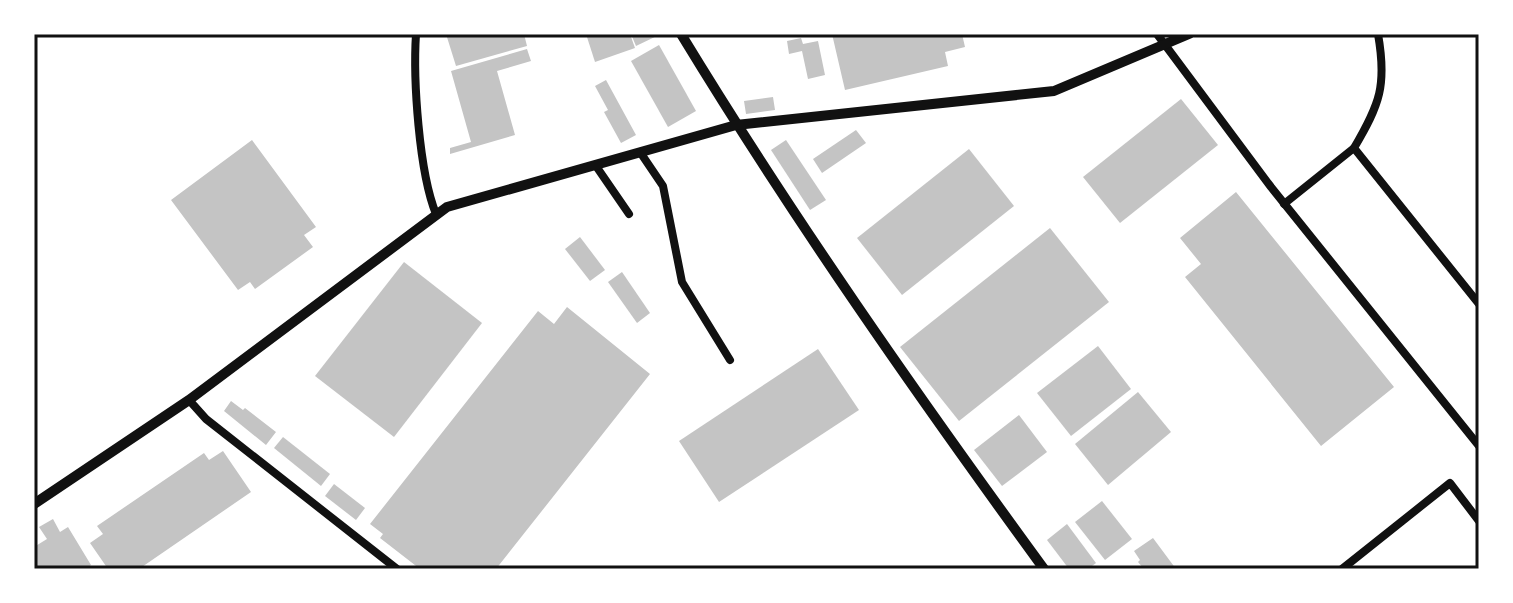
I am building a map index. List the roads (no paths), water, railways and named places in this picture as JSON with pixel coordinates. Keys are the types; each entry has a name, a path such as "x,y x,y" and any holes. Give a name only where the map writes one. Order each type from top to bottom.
{"street":[{"path":"416,34 414,64 423,150 431,202 436,214"},
{"path":"681,34 736,125 953,445 1044,569"},
{"path":"1157,34 1284,204 1479,446"},
{"path":"34,504 189,400 447,207 736,125 1054,91 1189,34"},
{"path":"1284,204 1354,148 1374,110 1382,86 1378,34"},
{"path":"1354,148 1479,304"},
{"path":"640,152 663,186 682,282 730,360"},
{"path":"596,166 629,214"},
{"path":"189,400 206,419 397,569"},
{"path":"1342,569 1450,483 1479,521"}]}
